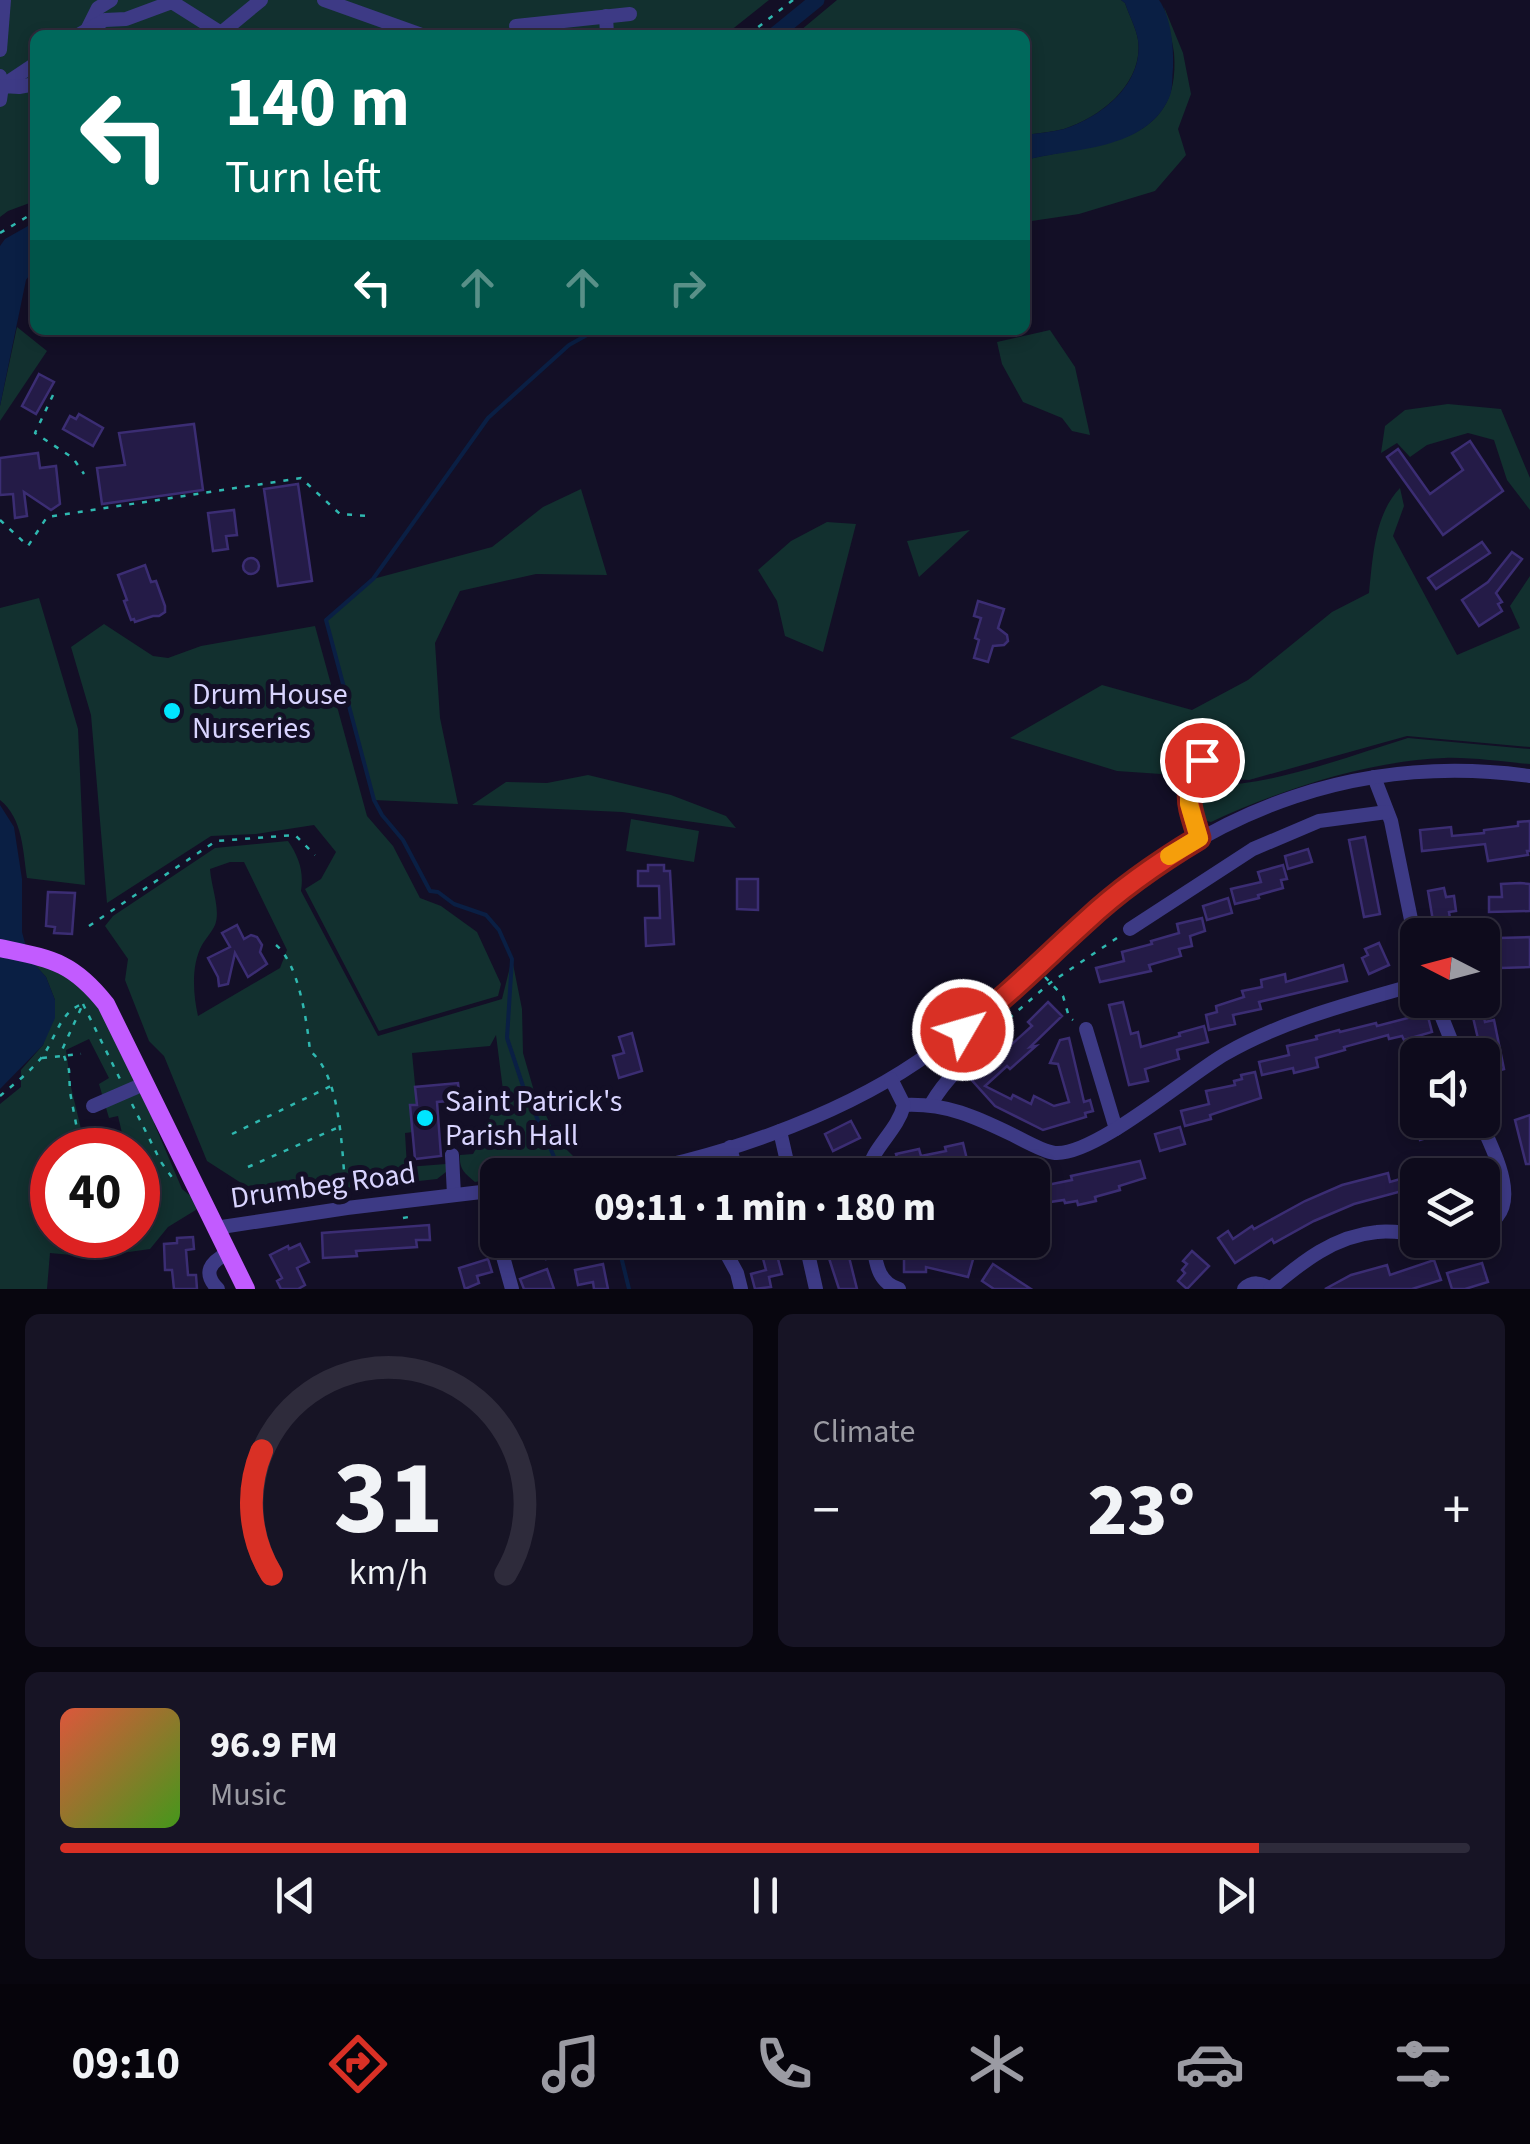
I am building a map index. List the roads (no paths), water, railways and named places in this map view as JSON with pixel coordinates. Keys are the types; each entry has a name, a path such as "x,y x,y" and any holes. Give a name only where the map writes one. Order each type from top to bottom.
{"main road":[{"path":"0,948 50,959 79,974 106,1004 246,1289"}],"street":[{"path":"0,50 4,0"},
{"path":"84,30 98,8 111,0"},
{"path":"224,30 261,0"},
{"path":"324,0 408,30"},
{"path":"87,30 105,20 126,19 171,1 218,30"},
{"path":"516,26 630,14"},
{"path":"606,16 607,30"},
{"path":"1,88 30,68"},
{"path":"1,88 30,85"},
{"path":"1199,838 1189,794 1202,760"},
{"path":"691,1158 780,1131 891,1078 986,1013 1129,885 1199,838 1234,820 1310,792 1374,777 1449,770 1530,776"},
{"path":"1374,777 1387,812 1410,918"},
{"path":"1130,929 1253,849 1319,820 1387,812"},
{"path":"904,1105 931,1104 986,1122 1055,1153 1086,1147 1226,1054 1316,1014 1400,989"},
{"path":"1086,1029 1116,1129"},
{"path":"931,1104 941,1086 990,1041"},
{"path":"873,1158 902,1116 902,1096 891,1078"},
{"path":"93,1106 146,1083"},
{"path":"780,1131 786,1158"},
{"path":"730,1147 733,1158"},
{"path":"452,1155 454,1195"},
{"path":"1500,1172 1506,1201 1500,1213"},
{"name":"Drumbeg Road","path":"215,1228 480,1192"},
{"path":"1244,1289 1258,1283 1270,1289 1340,1240 1378,1231 1400,1233"},
{"path":"218,1289 211,1281 209,1268 228,1252"},
{"path":"505,1258 512,1289"},
{"path":"729,1258 741,1289"},
{"path":"809,1258 816,1289"},
{"path":"876,1258 882,1279 898,1289"}],"water":[{"path":"1121,0 1159,0 1163,7 1173,51 1169,98 1158,115 1126,138 1030,159 1030,134 1059,130 1092,116 1127,84 1138,56 1138,40"},
{"path":"30,225 30,274 0,406 0,246"},
{"path":"0,805 14,827 22,879 22,932 29,958 46,977 55,1000 55,1018 43,1045 0,1089"}],"waterway":[{"path":"780,30 817,0"},
{"path":"555,1158 507,1038 512,959 499,930 486,915 430,891 403,840 382,815 374,800 326,620 373,579 488,418 569,345 587,335"},
{"path":"621,1258 629,1289"}],"place":[{"name":"Drum House Nurseries","path":"172,711"},
{"name":"Saint Patrick's Parish Hall","path":"425,1118"}]}
